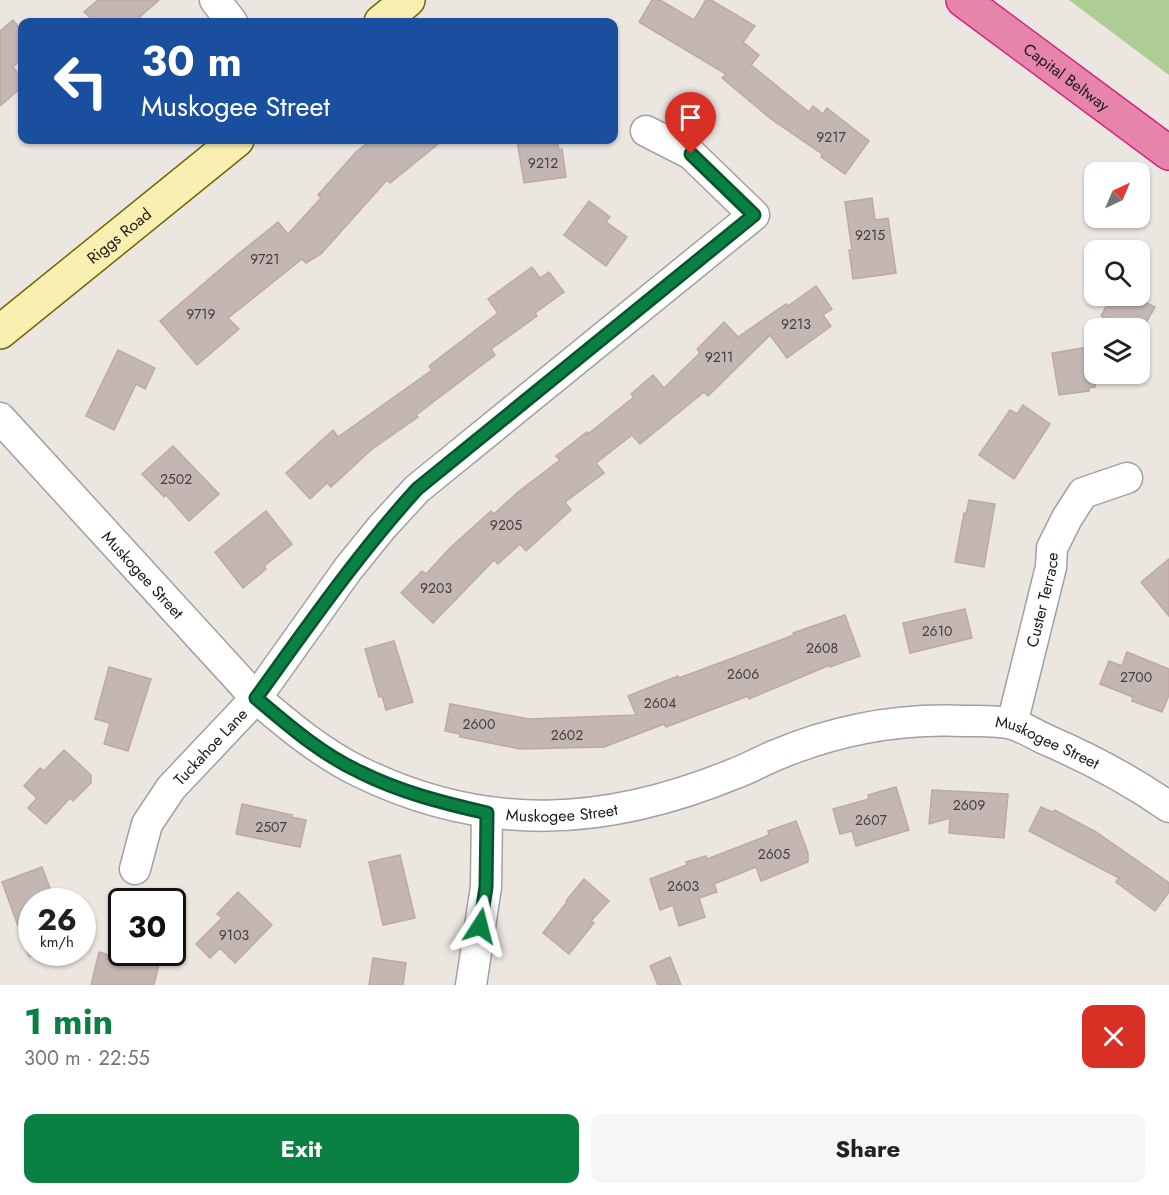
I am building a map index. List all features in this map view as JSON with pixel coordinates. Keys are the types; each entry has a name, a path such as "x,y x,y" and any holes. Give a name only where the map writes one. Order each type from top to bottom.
{"highway":[{"name":"Capital Beltway","path":"963,0 1169,153"}],"main road":[{"path":"386,18 408,0"},
{"name":"Riggs Road","path":"0,332 232,144"}],"street":[{"path":"215,0 229,18"},
{"name":"Tuckahoe Lane","path":"135,869 147,824 171,788 256,698 348,569 417,489 754,215 691,154 646,130"},
{"name":"Muskogee Street","path":"0,418 256,698 299,734 359,772 401,790 450,805 487,813 542,818 590,814 633,806 735,774 776,755 823,738 867,727 943,720 1012,724 1113,770 1169,807"},
{"name":"Custer Terrace","path":"1012,724 1051,567 1052,548 1083,493 1127,477"},
{"path":"471,985 486,887 487,813"}],"green space":[{"path":"1069,0 1169,0 1169,75"}],"building":[{"path":"98,0 159,0 139,18 91,18 84,12"},
{"path":"652,0 660,0 694,20 706,0 711,0 755,26 743,42 759,55 751,65 809,112 813,106 823,114 827,108 869,141 845,174 821,157 822,154 771,119 722,78 726,74 639,22"},
{"path":"13,20 18,26 18,63 13,67 18,74 18,90 0,106 0,31"},
{"path":"366,144 438,144 390,183 387,180 321,254 306,263 302,259 228,318 239,329 197,365 160,321 278,222 288,234 321,198 318,195"},
{"path":"518,144 558,144 559,150 562,149 566,177 524,183"},
{"path":"872,198 875,220 888,218 896,273 853,279 849,250 852,250 845,202"},
{"path":"589,201 610,217 606,222 627,237 606,266 564,235"},
{"path":"532,267 540,278 549,272 564,292 535,313 537,316 491,349 495,355 416,415 418,417 371,450 331,487 327,483 310,499 286,473 333,430 338,437 432,370 429,366 498,313 488,299"},
{"path":"816,286 832,309 823,315 831,326 787,358 770,335 708,396 704,392 640,444 632,435 596,463 604,473 565,502 571,510 526,551 520,544 498,564 494,560 433,623 401,593 422,571 426,574 450,548 491,511 494,514 518,492 560,460 556,456 634,397 631,394 653,375 664,388 700,353 697,349 724,322 738,337"},
{"path":"1150,304 1155,307 1149,318 1105,318 1101,316 1106,306"},
{"path":"1084,348 1084,384 1095,384 1095,387 1089,388 1089,391 1059,395 1052,353"},
{"path":"118,350 155,368 145,389 136,384 114,430 86,416"},
{"path":"1023,405 1050,424 1014,479 979,455 1010,410 1017,414"},
{"path":"173,446 219,494 189,521 166,495 164,497 142,474"},
{"path":"969,500 995,504 984,567 955,562 964,513 966,514"},
{"path":"266,511 292,544 264,566 266,569 243,588 215,552"},
{"path":"1169,559 1169,616 1141,582"},
{"path":"965,609 972,638 910,653 903,623"},
{"path":"845,615 860,656 830,667 830,665 749,699 748,696 666,727 664,724 604,747 520,749 460,737 460,734 445,731 450,704 529,719 636,715 628,696"},
{"path":"394,641 413,702 386,710 382,696 379,697 365,649"},
{"path":"1127,652 1169,669 1169,695 1162,712 1132,701 1133,697 1100,684 1109,661 1122,666"},
{"path":"109,667 151,679 128,751 104,744 110,723 95,719"},
{"path":"64,750 91,775 91,783 73,801 70,798 46,824 28,808 37,798 24,786 40,768 44,771"},
{"path":"896,787 909,830 856,846 852,831 840,834 833,809 869,799 868,795"},
{"path":"932,790 1008,794 1004,838 949,833 950,818 929,824"},
{"path":"242,804 306,820 300,847 236,834"},
{"path":"1041,807 1052,812 1055,810 1096,832 1169,883 1169,892 1155,911 1116,882 1119,878 1029,831"},
{"path":"796,821 808,853 808,862 761,881 756,867 714,884 717,892 699,898 705,917 679,926 673,905 660,910 650,879 687,865 686,862 706,856 707,859 769,835 768,831"},
{"path":"400,855 415,918 383,925 369,862"},
{"path":"42,867 50,888 18,888 18,926 2,882"},
{"path":"584,879 609,901 591,921 594,923 569,954 543,933"},
{"path":"238,892 272,925 235,963 220,948 210,958 196,944 222,918 217,914"},
{"path":"99,952 108,955 108,966 159,966 154,985 91,985"},
{"path":"670,957 681,985 658,985 650,966"},
{"path":"373,958 406,963 403,985 369,985"}],"route":[{"path":"480,926 486,887 487,813 450,805 401,790 359,772 299,734 256,698 348,569 417,489 754,215 691,154"}]}
